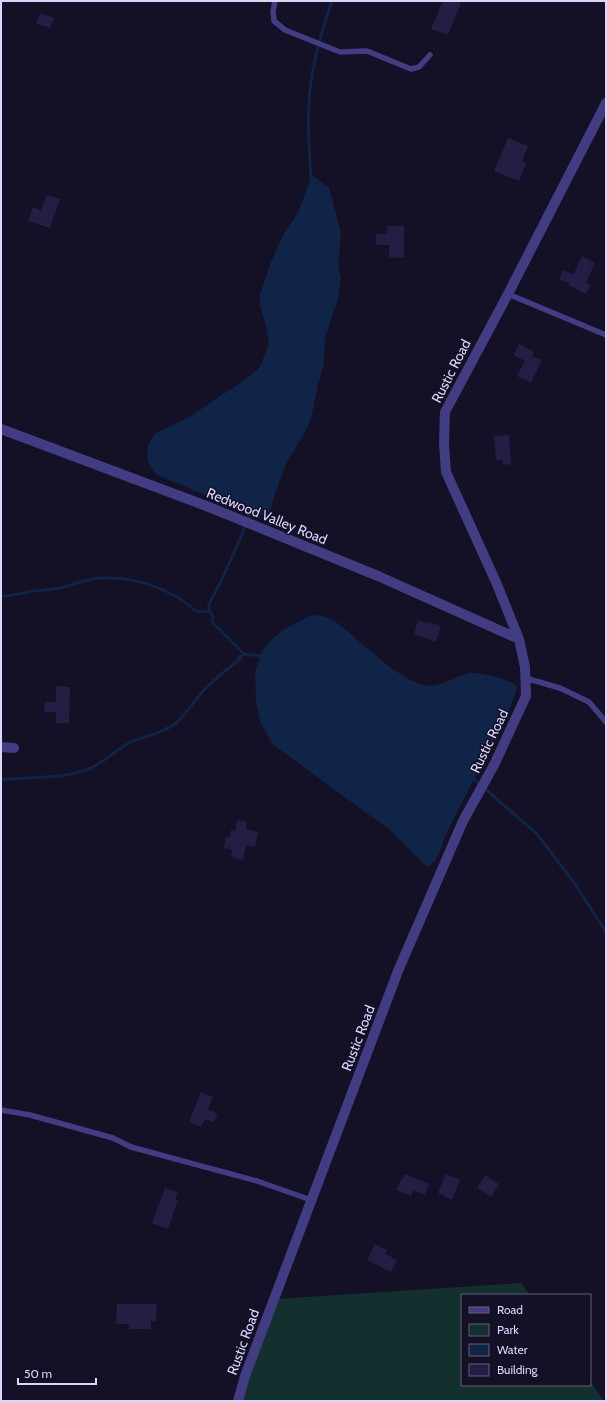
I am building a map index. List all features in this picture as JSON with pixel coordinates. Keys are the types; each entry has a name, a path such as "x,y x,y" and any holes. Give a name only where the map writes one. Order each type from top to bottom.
{"street":[{"name":"Rustic Road","path":"238,1401 245,1376 398,971 463,821 494,765 526,696 525,667 520,639 446,472 444,443 445,412 508,294 606,103"},
{"name":"Redwood Valley Road","path":"1,429 209,507 378,576 520,639"},
{"path":"1,747 14,748"}],"lane":[{"path":"275,1 273,11 274,21 285,30 340,52 367,51 411,69 419,67 430,55"},
{"path":"508,294 606,335"},
{"path":"525,678 560,688 589,702 606,722"},
{"path":"1,1110 30,1115 113,1138 131,1147 257,1181 311,1200"}],"green space":[{"path":"521,1283 529,1294 461,1294 461,1386 591,1386 591,1382 604,1401 235,1401 274,1299"}],"water":[{"path":"312,175 329,188 341,234 338,264 341,279 338,299 325,338 324,364 318,384 312,416 305,432 287,462 271,508 266,516 250,514 157,475 149,464 147,456 148,447 151,439 156,433 191,416 245,380 260,367 269,343 260,305 260,295 271,262 284,233 299,210"},
{"path":"318,615 336,622 375,655 399,673 415,682 430,686 466,674 476,673 509,681 517,687 506,717 448,830 438,856 427,867 390,830 272,744 260,721 256,703 255,672 260,656 266,645 283,630 309,616"}],"building":[{"path":"443,1 456,1 461,3 448,35 431,29"},
{"path":"40,13 54,18 50,28 36,23"},
{"path":"508,138 528,146 522,161 526,163 519,181 494,171"},
{"path":"47,195 60,199 50,228 28,221 33,207 41,210"},
{"path":"387,226 404,226 404,258 389,257 389,245 376,245 376,234 387,234"},
{"path":"582,256 595,263 586,282 591,285 586,294 568,285 569,283 559,279 563,270 573,275"},
{"path":"519,344 534,352 532,356 542,360 531,383 517,376 525,361 514,355"},
{"path":"509,435 511,464 503,465 503,460 496,460 494,436"},
{"path":"418,620 428,624 429,622 441,626 436,642 414,634"},
{"path":"56,686 70,687 69,723 56,723 56,712 44,712 45,702 56,702"},
{"path":"237,820 247,822 246,829 258,832 255,847 246,845 243,860 231,857 232,850 224,848 226,837 230,837 231,830 235,831"},
{"path":"201,1092 213,1097 208,1109 218,1114 214,1122 205,1119 201,1127 189,1122"},
{"path":"405,1174 429,1184 425,1195 414,1190 411,1196 396,1190"},
{"path":"446,1174 460,1180 452,1200 438,1193"},
{"path":"485,1175 499,1184 491,1197 477,1188"},
{"path":"165,1188 178,1192 175,1199 178,1200 168,1229 152,1223"},
{"path":"375,1244 387,1250 385,1254 397,1260 391,1272 367,1260"},
{"path":"117,1304 157,1304 156,1321 151,1321 151,1329 129,1329 129,1324 116,1324"}],"waterway":[{"path":"311,178 308,123 310,90 318,45 332,1"},
{"path":"250,514 231,560 209,604 209,611 213,616 212,622 244,654 260,656"},
{"path":"1,596 55,589 99,578 111,578 134,581 157,587 177,597 197,612 209,611"},
{"path":"1,780 58,776 80,772 91,768 131,742 166,729 176,723 207,687 244,654"},
{"path":"474,779 537,834 575,884 606,932"}]}
